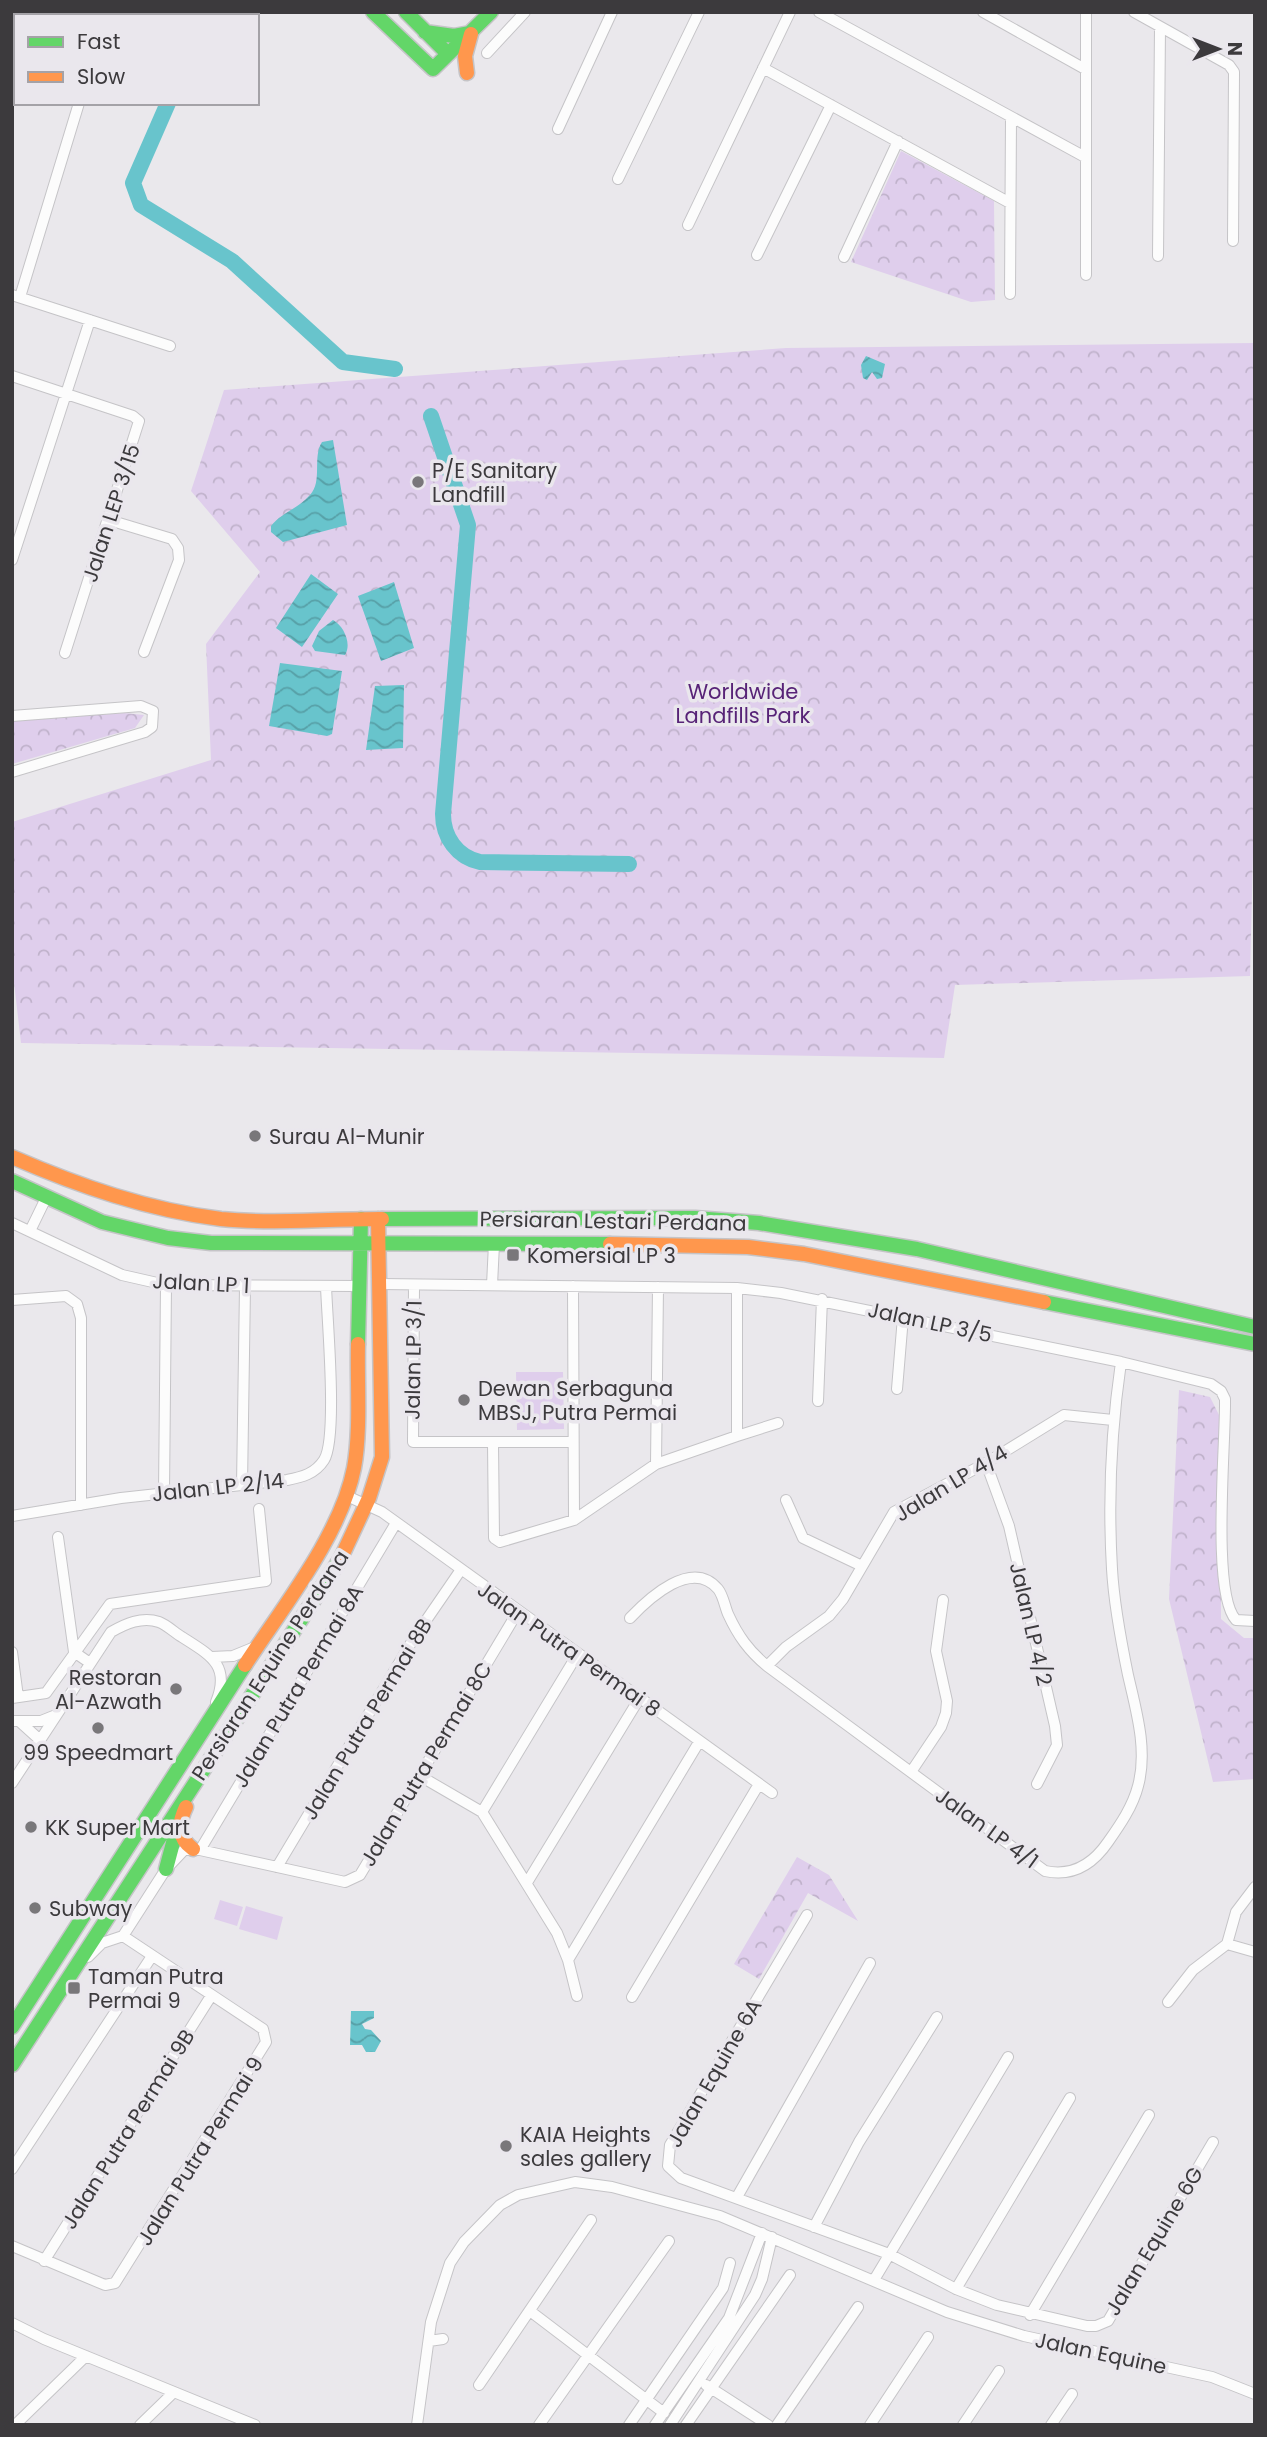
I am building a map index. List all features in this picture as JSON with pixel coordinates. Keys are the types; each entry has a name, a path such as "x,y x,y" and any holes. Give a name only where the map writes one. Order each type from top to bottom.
{"main road":[{"path":"373,12 433,69 491,12"},
{"path":"406,12 448,54"},
{"path":"425,32 453,36 472,33"},
{"path":"467,73 465,56 472,33"},
{"name":"Persiaran Lestari Perdana","path":"12,1157 100,1192 160,1211 225,1219 695,1218 759,1223 916,1249 1255,1327"},
{"path":"19,1184 35,1167"},
{"name":"Persiaran Lestari Perdana","path":"19,1184 102,1222 168,1238 211,1243 674,1244 748,1247 804,1254 1255,1344"},
{"name":"Persiaran Equine Perdana","path":"12,2027 260,1645 333,1528 347,1496 355,1465 361,1219"},
{"name":"Persiaran Equine Perdana","path":"12,2065 339,1562 366,1505 382,1457 379,1277 386,1244 378,1219"},
{"path":"1228,1321 1255,1321"},
{"path":"1234,1340 1255,1350"},
{"path":"166,1869 179,1823 200,1773"},
{"path":"179,1823 184,1843 196,1849"},
{"path":"12,2050 36,2014 57,1993"}],"street":[{"path":"487,53 525,12"},
{"path":"558,129 612,12"},
{"path":"618,179 699,12"},
{"path":"688,225 790,12"},
{"path":"818,12 1086,157"},
{"path":"983,12 1085,69"},
{"path":"1086,12 1086,275"},
{"path":"1135,12 1229,65 1234,72 1233,241"},
{"path":"1158,256 1160,27"},
{"path":"763,68 1010,203"},
{"path":"78,105 16,296 170,346"},
{"path":"757,255 831,105"},
{"path":"1010,117 1010,294"},
{"path":"845,257 898,141"},
{"path":"12,561 90,320"},
{"name":"Jalan LEP 3/15","path":"12,376 133,416 139,421 65,653"},
{"path":"108,520 172,540 178,548 179,560 144,652"},
{"path":"12,716 141,706 153,711 152,727 145,732 12,772"},
{"path":"30,1231 47,1196"},
{"name":"Jalan LP 1","path":"12,1223 122,1275 166,1285 360,1286"},
{"path":"492,1286 494,1244"},
{"name":"Jalan LP 3/5","path":"379,1277 414,1285 737,1289 822,1299 1121,1362 1211,1384 1221,1391 1225,1404 1222,1508 1227,1603 1236,1620 1255,1621"},
{"path":"164,1493 166,1285"},
{"name":"Jalan LP 3/1","path":"414,1285 413,1442 573,1442"},
{"name":"Jalan LP 2/14","path":"14,1516 164,1493 306,1476 323,1462 330,1444 326,1286"},
{"path":"573,1286 574,1520"},
{"path":"242,1485 245,1287"},
{"path":"656,1464 658,1287"},
{"path":"737,1289 737,1436"},
{"path":"12,1300 66,1296 77,1304 81,1318 80,1506"},
{"path":"818,1401 822,1299"},
{"path":"897,1389 903,1317"},
{"name":"Jalan LP 4/1","path":"630,1618 662,1589 686,1578 701,1578 718,1588 735,1630 751,1653 767,1666 1032,1862 1056,1873 1073,1871 1086,1865 1102,1851 1130,1807 1139,1784 1141,1751 1138,1718 1112,1580 1110,1528 1113,1420 1121,1362"},
{"name":"Jalan LP 4/4","path":"767,1666 786,1647 829,1616 894,1512 986,1463 1064,1415 1113,1420"},
{"path":"493,1443 494,1538 500,1542 574,1520 656,1464 778,1423"},
{"name":"Jalan LP 4/2","path":"986,1463 1009,1526 1055,1726 1057,1745 1037,1784"},
{"name":"Jalan Putra Permai 8","path":"347,1496 396,1523 517,1613 772,1793"},
{"path":"786,1500 803,1538 862,1566"},
{"path":"12,1652 15,1697 46,1692 110,1604 267,1581 258,1509"},
{"name":"Jalan Putra Permai 8A","path":"123,1937 176,1855 196,1849 396,1523"},
{"path":"58,1537 74,1652 90,1663"},
{"name":"Jalan Putra Permai 8B","path":"277,1867 414,1638 460,1571"},
{"path":"911,1772 941,1727 946,1713 947,1701 936,1651 943,1600"},
{"name":"Jalan Putra Permai 8C","path":"196,1849 345,1882 354,1880 360,1875 517,1613"},
{"path":"12,1783 111,1632 132,1621 158,1622 212,1657 222,1675 222,1687 201,1738"},
{"path":"212,1657 233,1656 260,1645"},
{"path":"482,1812 577,1655"},
{"path":"528,1881 639,1699"},
{"path":"15,1721 49,1720 56,1714"},
{"path":"15,1721 40,1740"},
{"path":"568,1960 699,1742"},
{"path":"420,1776 482,1812 528,1881 557,1933 568,1960 577,1996"},
{"path":"632,1997 759,1784"},
{"path":"1168,2002 1193,1970 1227,1944 1236,1912 1255,1887"},
{"name":"Jalan Equine 6A","path":"737,2197 681,2178 667,2166 666,2157 670,2145 807,1915"},
{"path":"72,1970 102,1943 123,1937"},
{"name":"Jalan Putra Permai 9","path":"12,2246 44,2261 111,2285 121,2276 267,2042 263,2029 123,1937"},
{"path":"1227,1944 1255,1952"},
{"path":"12,2169 152,1956"},
{"path":"737,2197 870,1963"},
{"name":"Jalan Putra Permai 9B","path":"44,2261 211,1996"},
{"path":"814,2227 859,2142 937,2017"},
{"path":"874,2280 1007,2057"},
{"path":"956,2289 1070,2098"},
{"path":"1030,2315 1149,2115"},
{"name":"Jalan Equine 6G","path":"737,2197 890,2254 956,2289 1030,2315 1096,2326 1108,2321 1213,2142"},
{"name":"Jalan Equine","path":"417,2425 429,2341 441,2283 450,2263 482,2221 518,2195 555,2185 592,2184 720,2216 947,2312 1024,2336 1212,2378 1255,2394"},
{"path":"480,2385 592,2220"},
{"path":"655,2425 729,2318 743,2277 767,2235"},
{"path":"670,2425 739,2323 760,2286 767,2235"},
{"path":"539,2425 669,2241"},
{"path":"629,2425 723,2288 730,2263"},
{"path":"751,2267 762,2274"},
{"path":"686,2425 790,2275"},
{"path":"740,2292 751,2299"},
{"path":"776,2425 858,2307"},
{"path":"530,2311 664,2413"},
{"path":"12,2323 255,2425"},
{"path":"870,2425 928,2337"},
{"path":"429,2341 443,2339"},
{"path":"15,2425 86,2356"},
{"path":"963,2425 999,2371"},
{"path":"700,2381 768,2425"},
{"path":"140,2425 174,2392"},
{"path":"1051,2425 1072,2395"}],"green space":[{"path":"901,151 994,201 995,300 971,302 851,262"},
{"name":"Worldwide Landfills Park","path":"1255,343 1255,769 1250,976 955,985 944,1058 21,1043 12,965 12,822 211,760 206,644 260,572 191,491 224,390 786,348"},
{"path":"124,713 144,715 135,728 12,764 12,721"},
{"path":"516,1372 563,1372 564,1429 517,1430"},
{"path":"1179,1390 1210,1397 1220,1417 1221,1619 1244,1638 1255,1638 1255,1779 1213,1782 1169,1599"},
{"path":"797,1857 829,1875 858,1921 808,1893 759,1979 734,1964"},
{"path":"220,1900 243,1907 237,1926 214,1919"},
{"path":"246,1906 283,1917 277,1940 239,1929"}],"water":[{"path":"866,356 885,364 882,378 877,379 872,372 867,380 863,378 861,365"},
{"path":"333,440 347,525 283,542 271,532 271,526 310,495 316,483 319,448 322,442"},
{"path":"311,574 338,594 302,647 276,628"},
{"path":"394,582 414,648 381,661 358,596"},
{"path":"333,620 346,636 348,646 345,655 315,651 312,646 319,631"},
{"path":"280,663 342,671 332,734 327,736 269,726"},
{"path":"404,685 403,748 366,750 375,686"},
{"path":"351,2011 374,2011 374,2018 362,2024 381,2041 375,2052 366,2052 362,2045 350,2045"}],"waterway":[{"path":"167,105 133,183 141,205 232,261 343,362 395,369"},
{"path":"431,416 468,525 443,814 449,838 458,851 480,862 629,864"}],"traffic: fast":[{"path":"373,12 433,69 491,12"},
{"path":"406,12 448,54"},
{"path":"425,32 454,36 470,33"},
{"path":"12,1181 102,1222 168,1238 211,1243 610,1244"},
{"path":"382,1219 695,1218 759,1223 917,1249 1255,1327"},
{"path":"358,1344 361,1219"},
{"path":"1044,1302 1255,1344"},
{"path":"12,2065 341,1558"},
{"path":"12,2027 245,1665"},
{"path":"166,1869 178,1824"}],"traffic: slow":[{"path":"467,73 465,56 471,34"},
{"path":"12,1157 114,1195 194,1215 261,1221 382,1219"},
{"path":"341,1558 369,1498 382,1457 378,1219"},
{"path":"610,1244 748,1247 804,1254 1044,1302"},
{"path":"245,1665 324,1545 347,1493 354,1468 357,1438 358,1344"},
{"path":"186,1807 181,1819 181,1830 184,1840 193,1849"}],"place":[{"name":"P/E Sanitary Landfill","path":"418,482"},
{"name":"Surau Al-Munir","path":"255,1136"},
{"name":"Komersial LP 3","path":"513,1255"},
{"name":"Dewan Serbaguna MBSJ, Putra Permai","path":"464,1400"},
{"name":"Restoran Al-Azwath","path":"176,1689"},
{"name":"99 Speedmart","path":"98,1728"},
{"name":"KK Super Mart","path":"31,1827"},
{"name":"Subway","path":"35,1908"},
{"name":"Taman Putra Permai 9","path":"74,1988"},
{"name":"KAIA Heights sales gallery","path":"506,2146"}]}
